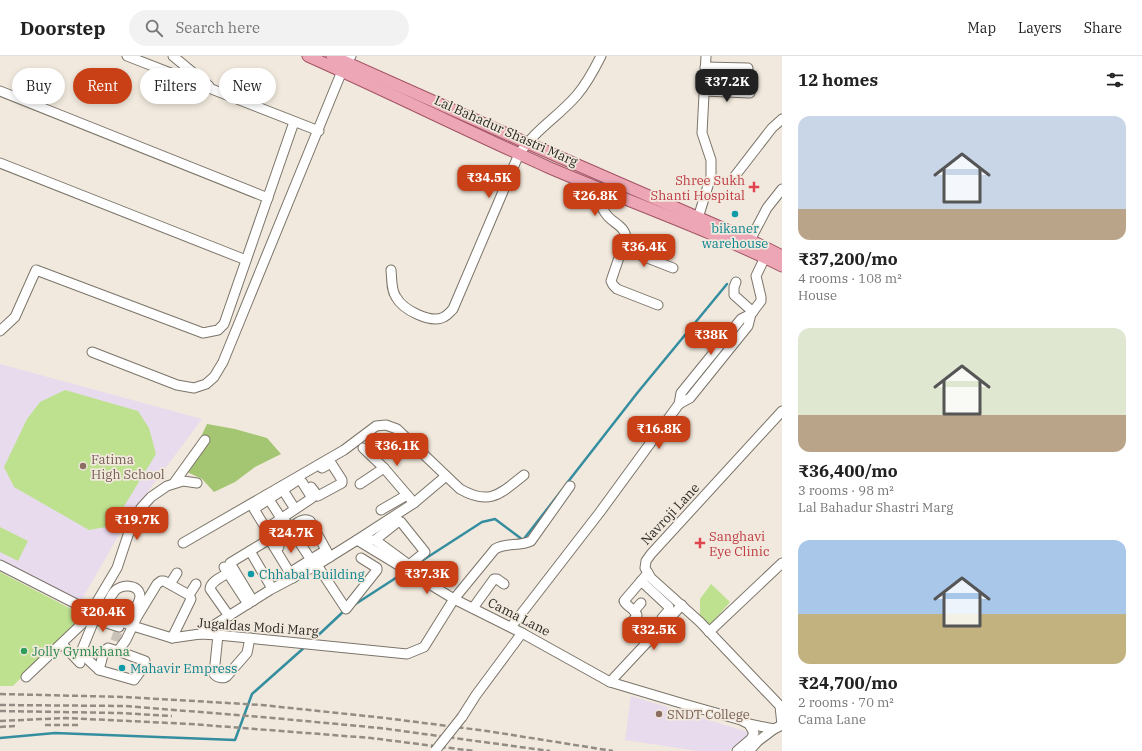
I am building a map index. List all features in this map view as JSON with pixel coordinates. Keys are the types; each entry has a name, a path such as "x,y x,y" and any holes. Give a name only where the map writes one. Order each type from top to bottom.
{"main road":[{"name":"Lal Bahadur Shastri Marg","path":"308,56 347,63"},
{"name":"Lal Bahadur Shastri Marg","path":"332,56 480,136 519,154 592,186 748,244"},
{"name":"Lal Bahadur Shastri Marg","path":"403,94 485,124 698,218 766,253 782,266"},
{"path":"480,136 485,124"},
{"name":"Lal Bahadur Shastri Marg","path":"766,253 782,256"}],"street":[{"path":"127,56 318,131"},
{"path":"173,56 216,91"},
{"path":"391,270 392,288 396,298 407,308 430,320 446,317 453,309 519,154 527,143 576,96 593,73 601,56"},
{"path":"698,218 711,176 711,160 702,133 706,56"},
{"path":"92,352 177,385 194,388 206,384 214,377 223,362 347,63"},
{"path":"705,67 748,68"},
{"path":"0,91 268,198"},
{"path":"704,92 750,93"},
{"path":"731,181 772,128 782,119"},
{"path":"0,331 15,317 36,270 203,333 218,330 224,324 294,122"},
{"path":"0,163 246,260"},
{"path":"592,186 605,214 625,232 626,237 611,281 613,285 617,289 658,305"},
{"path":"748,244 767,208 782,189"},
{"path":"622,248 673,268"},
{"path":"679,404 681,393 741,320 752,313 761,302 756,276 766,253"},
{"path":"736,282 734,294 752,313"},
{"path":"511,627 600,512 679,404 690,398 744,332 748,326 752,313"},
{"path":"736,326 744,332"},
{"path":"716,350 724,357"},
{"name":"Navroji Lane","path":"648,573 645,568 646,560 782,411"},
{"path":"183,543 304,477 376,426 386,424 397,428 460,489 470,495 484,498 502,493 524,475"},
{"path":"174,483 205,440"},
{"path":"363,448 384,468 414,502"},
{"path":"360,484 384,468"},
{"path":"200,634 328,553 357,540 400,513 446,476"},
{"path":"267,497 254,510 267,528 311,500 312,496 300,480 282,488"},
{"path":"115,647 144,661 145,665 136,678 132,680 99,670 83,655 82,652 117,568 128,535 141,508 151,497 166,486 183,482 197,483"},
{"name":"Jugaldas Modi Marg","path":"0,565 124,626 172,638 200,634 407,654 424,647 454,599 495,549 502,545 523,545 530,541 570,486"},
{"path":"282,488 295,509"},
{"path":"387,495 400,513"},
{"path":"381,510 408,495"},
{"path":"267,497 346,609 377,570 377,568 364,560 377,553"},
{"path":"295,574 274,540 276,536 304,520 307,520 310,521 328,553"},
{"path":"357,540 375,540 409,565 425,552 400,521 398,521 375,540"},
{"path":"250,602 230,563 268,540 295,574"},
{"name":"Cama Lane","path":"357,540 454,599 522,632 610,682 741,720 750,724 779,726"},
{"path":"250,551 272,588"},
{"path":"709,632 782,562"},
{"path":"229,616 210,589 210,586 226,570 250,602"},
{"path":"170,584 176,573"},
{"path":"646,640 631,628 630,625 637,615 626,605 624,601 648,573 651,578 682,605 781,706 779,726 758,741 749,751"},
{"path":"473,608 494,579 497,578 504,584"},
{"path":"124,626 161,581 170,584 189,595 192,599 172,638"},
{"path":"610,682 670,609 641,581"},
{"path":"189,595 196,584"},
{"path":"99,613 113,592 116,590 127,586 136,589 139,593 140,597 124,626 126,640 115,647 108,648 104,651 99,670"},
{"path":"634,611 641,603"},
{"path":"646,640 682,605"},
{"path":"26,677 86,620 99,613 118,612"},
{"path":"435,751 462,717 476,695 522,632"},
{"path":"218,636 214,674 217,677 224,678 247,653 250,638"},
{"path":"62,644 80,663"},
{"path":"737,751 751,739 754,733 750,724"}],"shaded area":[{"name":"Fatima High School","path":"0,364 202,419 131,514 82,599 74,599 0,560"},
{"name":"SNDT College","path":"631,696 748,732 744,741 728,751 698,751 625,740"}],"green space":[{"path":"65,390 138,411 149,428 156,454 112,526 89,530 14,487 4,467 27,419 40,402"},
{"path":"207,424 235,429 267,438 281,454 255,467 235,482 214,492 202,479 185,471"},
{"path":"0,527 28,541 18,561 0,552"},
{"name":"Jolly Gymkhana","path":"0,572 83,615 13,686 0,686"},
{"path":"711,584 730,602 707,629 700,622 700,599"}],"waterway":[{"path":"567,483 638,392 727,284"},
{"path":"417,564 482,522 495,519 523,540 562,490"},
{"path":"354,605 405,572"},
{"path":"311,642 344,611"},
{"path":"0,738 55,733 235,740 252,694 306,646"}],"tunnel":[{"path":"115,641 119,629"}],"railway":[{"path":"0,694 125,697 262,705 385,718 487,731 613,751"},
{"path":"0,705 125,706 262,717 380,728 550,751"},
{"path":"0,711 120,713 172,716"},
{"path":"0,721 66,718 191,724 371,738 474,751"},
{"path":"45,725 79,725"},
{"path":"0,727 15,726"}],"place":[{"name":"Shree Sukh Shanti Hospital","path":"754,187"},
{"name":"bikaner warehouse","path":"735,214"},
{"name":"Fatima High School","path":"83,466"},
{"name":"Sanghavi Eye Clinic","path":"700,543"},
{"name":"Chhabal Building","path":"251,574"},
{"name":"Jolly Gymkhana","path":"24,651"},
{"name":"Mahavir Empress","path":"122,668"},
{"name":"SNDT College","path":"659,714"}]}
